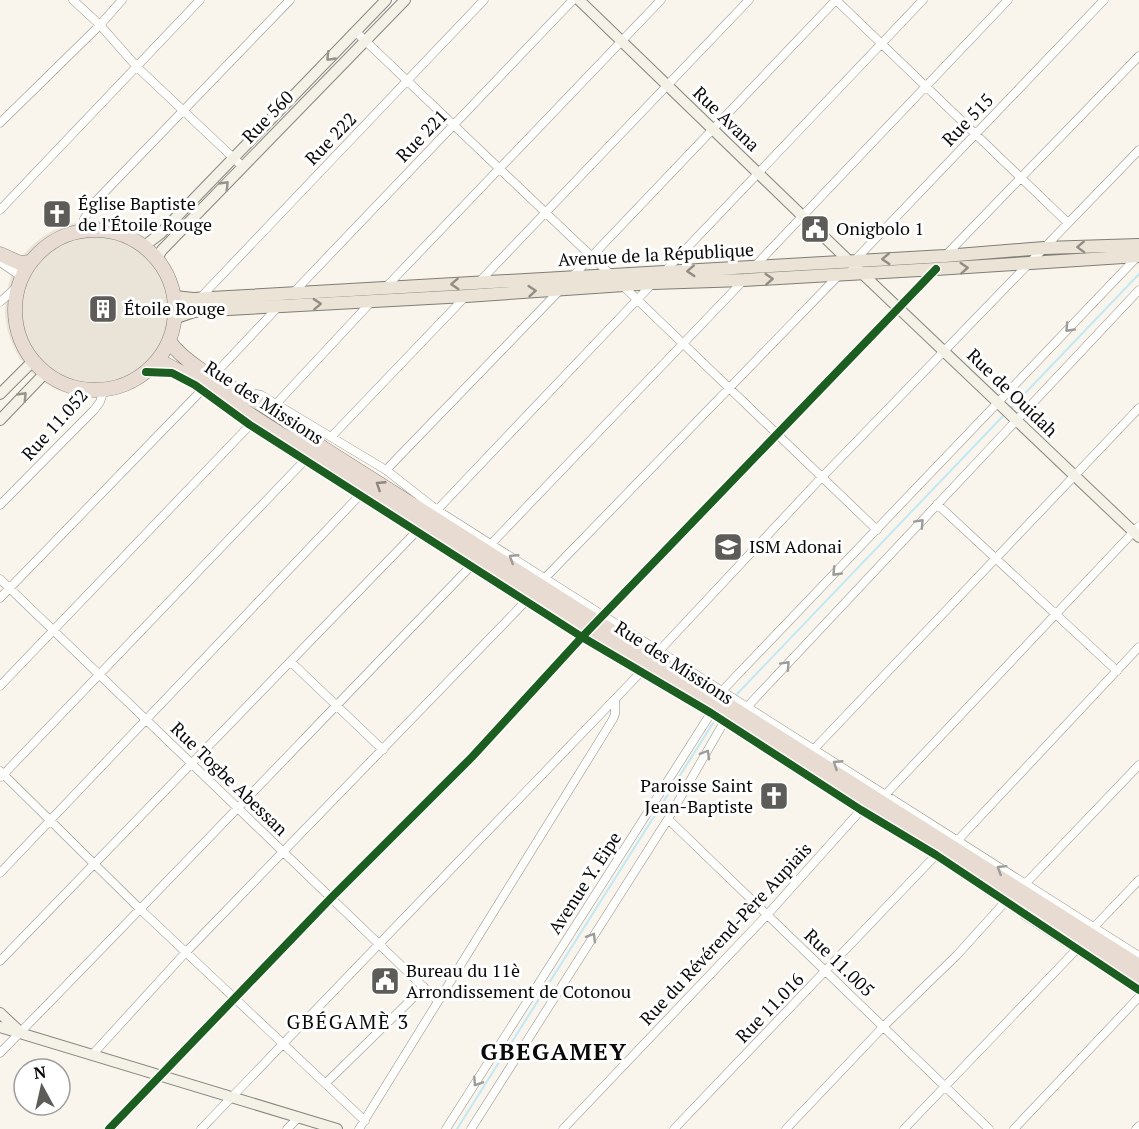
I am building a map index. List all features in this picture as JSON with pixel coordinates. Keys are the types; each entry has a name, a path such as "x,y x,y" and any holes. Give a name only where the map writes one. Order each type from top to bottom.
{"highway":[{"path":"82,231 115,232 132,238 144,246 157,258 168,275 175,297 176,317 170,341 158,360 146,372 129,382 104,389 88,390 73,387 45,373 33,361 22,343 16,323 15,302 20,282 30,262 54,241 82,231"},
{"path":"0,254 20,263 30,262"},
{"name":"Rue des Missions","path":"170,341 184,357 269,409 333,455 593,626 1139,980"},
{"name":"Rue des Missions","path":"158,360 203,384 367,490 593,626 1139,966"}],"main road":[{"name":"Rue 560","path":"144,246 160,234 386,0"},
{"name":"Rue 560","path":"157,258 162,250 405,0"},
{"name":"Rue Avana","path":"579,0 862,273"},
{"name":"Avenue de la République","path":"175,297 185,299 753,268 1044,248 1139,245"},
{"name":"Avenue de la République","path":"176,317 194,311 1139,256"},
{"name":"Rue de Ouidah","path":"862,273 1075,476 1137,531"},
{"path":"0,394 33,361"},
{"path":"0,420 45,373"},
{"path":"0,1013 20,1032"},
{"path":"0,1027 337,1129"}],"street":[{"path":"73,0 100,25 137,67 243,167"},
{"path":"0,123 100,25 122,0"},
{"path":"0,210 200,0"},
{"path":"82,231 84,219 93,204 290,0"},
{"name":"Rue 222","path":"200,298 484,0"},
{"name":"Rue 221","path":"293,293 573,0"},
{"path":"386,288 661,0"},
{"path":"478,283 749,0"},
{"path":"571,278 836,0 1068,223"},
{"path":"437,510 923,0"},
{"path":"753,268 1008,0"},
{"name":"Rue 515","path":"852,261 1104,0"},
{"path":"355,31 611,275"},
{"path":"945,256 1139,56"},
{"path":"659,651 822,477 1139,150"},
{"path":"721,692 1139,256"},
{"path":"0,262 20,282 0,302"},
{"path":"109,1129 331,898 472,756 593,626 936,269"},
{"path":"545,578 840,274"},
{"path":"491,544 744,280"},
{"path":"622,285 877,530"},
{"path":"386,470 562,289"},
{"path":"746,708 1139,290"},
{"path":"331,437 465,296"},
{"path":"276,404 372,301"},
{"path":"213,376 279,306"},
{"path":"146,372 172,373 202,390 250,425 527,600 659,651 1139,957"},
{"name":"Rue 11.052","path":"0,505 94,410 100,402 104,389"},
{"path":"0,598 202,390"},
{"path":"249,396 258,394 386,470 437,510 545,578 641,672 711,713 861,810 936,855 1139,990"},
{"path":"814,749 1139,408"},
{"path":"0,686 250,425"},
{"path":"305,460 1,774 141,910 365,1121"},
{"path":"0,873 360,495"},
{"path":"937,504 1117,671"},
{"path":"885,795 1056,613 1137,531"},
{"path":"0,961 416,532"},
{"path":"0,1053 141,910 237,807 471,566"},
{"name":"Rue Togbe Abessan","path":"0,579 438,1001"},
{"path":"92,1055 186,952 527,600"},
{"path":"957,841 1139,647"},
{"path":"291,662 383,750"},
{"path":"201,1129 641,672"},
{"path":"359,1129 613,718 615,700"},
{"name":"Avenue Y. Eipe","path":"446,1129 711,713"},
{"name":"Avenue Y. Eipe","path":"471,1129 668,819 724,722"},
{"path":"1025,884 1139,765"},
{"name":"Rue du Révérend-Père Aupiais","path":"563,1129 767,915 861,810"},
{"name":"Rue 11.005","path":"668,819 988,1129"},
{"name":"Rue 11.016","path":"674,1129 936,855"},
{"path":"1093,928 1139,880"},
{"path":"786,1129 883,1027 957,955 1005,902"},
{"path":"904,1129 1076,950"},
{"path":"326,1083 424,987"},
{"path":"1014,1129 1139,997"},
{"path":"287,1129 298,1117"},
{"path":"1136,1129 1139,1126"}],"shaded area":[{"name":"Étoile Rouge","path":"93,221 127,228 142,236 155,247 166,260 174,275 181,309 174,343 166,358 155,371 142,382 127,390 93,397 59,390 44,382 31,371 20,358 12,343 5,309 12,275 20,260 31,247 44,236 59,228"}],"waterway":[{"path":"1010,409 1139,274"},
{"path":"737,694 1004,415"},
{"path":"457,1129 713,723"}],"cycle path":[{"path":"109,1129 331,898 472,757 582,637 936,269"},
{"path":"146,372 172,373 195,385 250,425 582,637 711,713 861,810 936,855 1139,990"}],"place":[{"name":"Église Baptiste de l'Étoile Rouge","path":"57,214"},
{"name":"Onigbolo 1","path":"815,229"},
{"name":"Étoile Rouge","path":"103,309"},
{"name":"ISM Adonai","path":"728,547"},
{"name":"Paroisse Saint Jean-Baptiste","path":"774,796"},
{"name":"Bureau du 11è Arrondissement de Cotonou","path":"385,981"}],"district":[{"name":"GBÉGAMÈ 3","path":"348,1022"},
{"name":"GBEGAMEY","path":"554,1052"}]}
